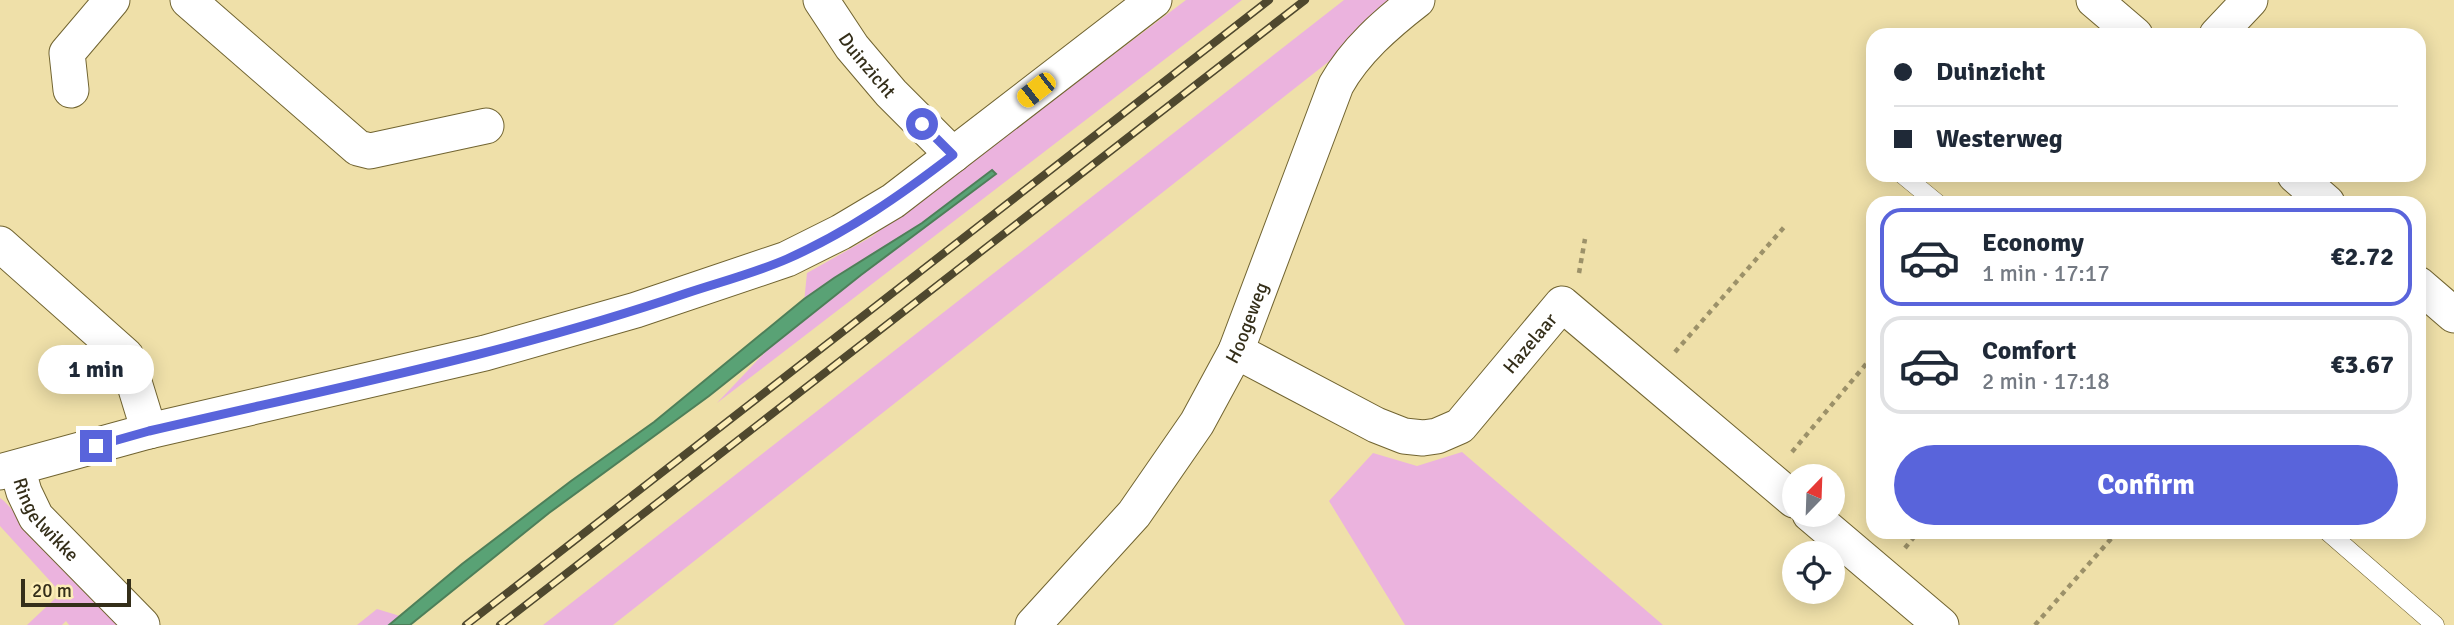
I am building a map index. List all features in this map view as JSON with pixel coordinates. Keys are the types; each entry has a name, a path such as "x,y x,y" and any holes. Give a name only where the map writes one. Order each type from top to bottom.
{"street":[{"path":"71,90 67,53 112,0"},
{"path":"188,0 358,148 370,152 486,126"},
{"name":"Duinzicht","path":"821,0 852,47 891,93 953,155"},
{"path":"8,470 149,431 485,353 636,310 787,259 841,232 893,201 1154,0"},
{"name":"Hoogeweg","path":"1033,625 1134,514 1197,423 1236,351 1336,85 1372,39 1417,0"},
{"path":"2094,0 2127,28"},
{"path":"2224,28 2250,0"},
{"path":"2303,182 2319,196"},
{"path":"0,244 126,356 149,431"},
{"path":"2426,291 2454,315"},
{"name":"Hazelaar","path":"1236,351 1376,425 1404,436 1423,438 1449,432 1460,426 1562,304 1781,490"},
{"name":"Ringelwikke","path":"8,470 36,517 142,625"},
{"path":"1825,527 1941,625"}],"lane":[{"path":"1912,182 1928,196"},
{"path":"2336,539 2435,625"}],"path":[{"path":"1651,379 1786,225"},
{"path":"1781,490 1866,366"},
{"path":"2035,625 2111,539"}],"shaded area":[{"path":"1186,0 1242,0 717,403 803,312 807,273 871,237"},
{"path":"1344,0 1407,0 613,625 543,625"},
{"path":"992,170 996,174 861,275 709,396 549,513 410,625 389,625 462,564 654,422 804,299 922,223"},
{"path":"1462,452 1663,625 1405,625 1329,501 1373,453 1417,466"},
{"path":"0,498 123,625 69,625 66,621 62,625 27,625 61,593 0,526"},
{"path":"377,609 400,616 389,625 357,625"}],"railway":[{"path":"466,625 1269,0"},
{"path":"500,625 1305,0"}],"route":[{"path":"96,446 149,431 485,353 636,310 787,259 841,232 893,201 953,155 922,124"}]}
